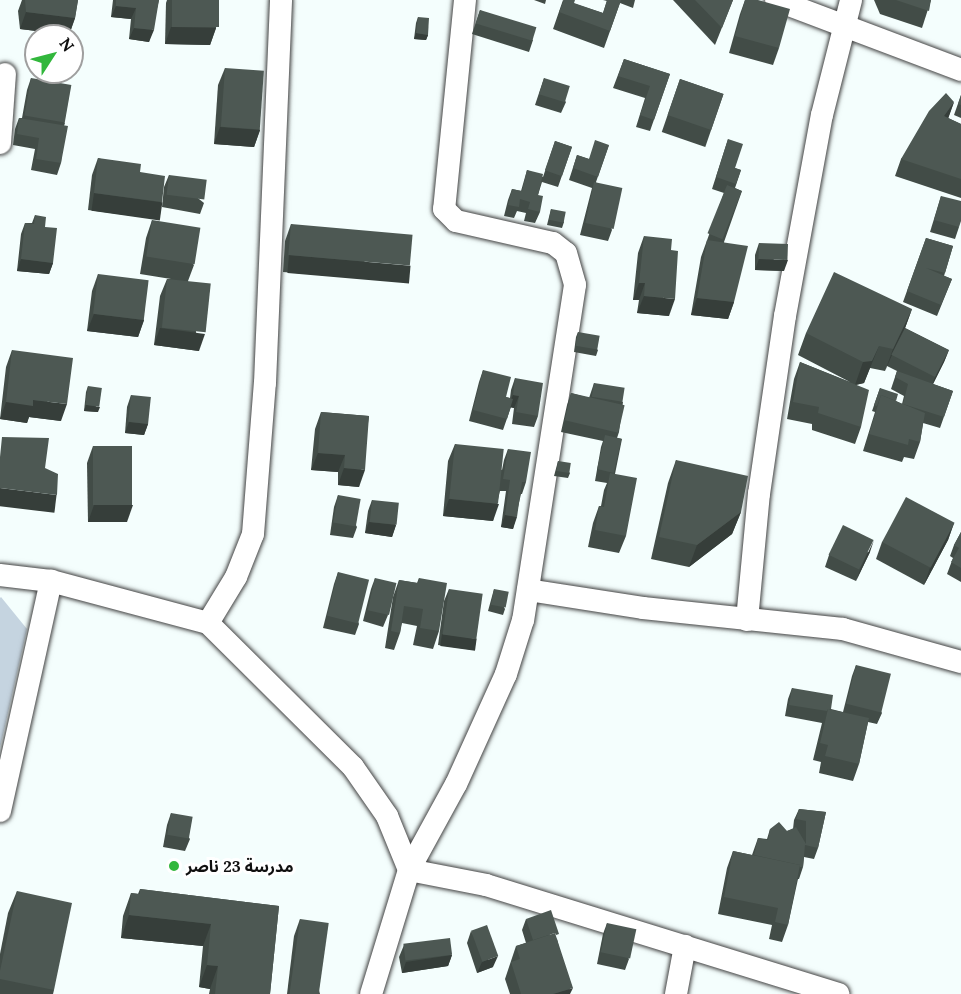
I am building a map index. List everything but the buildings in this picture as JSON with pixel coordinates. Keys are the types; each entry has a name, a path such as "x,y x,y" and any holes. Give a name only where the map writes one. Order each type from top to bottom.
{"street":[{"path":"208,623 236,577 253,534 265,382 281,0"},
{"path":"371,994 409,870 456,784 506,674 528,590 575,285 566,253 553,243 456,220 444,209 465,0"},
{"path":"776,0 961,70"},
{"path":"747,620 759,494 785,316 843,25 851,0"},
{"path":"0,143 6,74"},
{"path":"0,575 51,581 208,623 352,767 387,816 409,870"},
{"path":"0,811 51,581"},
{"path":"528,590 747,620 843,629 961,662"},
{"path":"409,870 486,885 839,994"},
{"path":"676,994 684,946"}],"shaded area":[{"path":"0,598 27,629 0,748"}],"place":[{"name":"مدرسة 23 ناصر","path":"174,866"}]}
